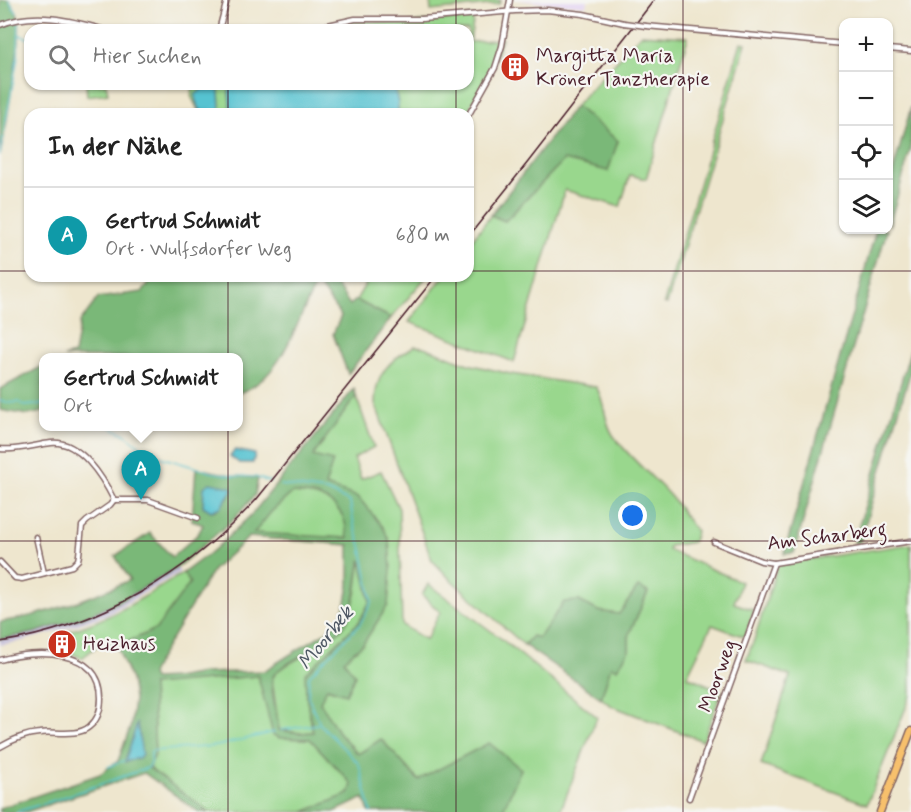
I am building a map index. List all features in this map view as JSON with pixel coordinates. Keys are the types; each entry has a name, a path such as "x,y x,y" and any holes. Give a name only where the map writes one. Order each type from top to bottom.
{"main road":[{"path":"880,812 911,731"}],"street":[{"path":"221,24 227,0"},
{"path":"472,108 495,68 502,46 510,0"},
{"path":"332,24 355,19 422,19 508,11 547,10 672,30 839,44"},
{"path":"0,25 29,17 75,24"},
{"path":"893,49 911,51"},
{"path":"0,449 13,450 52,443 70,446 84,458 105,483 114,500"},
{"path":"114,500 148,500 198,518"},
{"path":"0,562 15,578 22,579 72,566 79,555 82,526 114,500"},
{"path":"36,537 44,573"},
{"name":"Am Scharberg","path":"714,542 761,561 774,563 911,541"},
{"name":"Moorweg","path":"689,798 774,563"},
{"path":"0,660 34,654 59,655 74,659 96,677 101,699 96,720 84,730 32,734 0,747"}],"shaded area":[{"path":"515,0 587,0 586,6"},
{"path":"177,568 180,572 108,614 55,632 0,645 0,639 34,633 81,618 121,601"}],"green space":[{"path":"0,0 9,0 17,13 19,42 0,155"},
{"path":"430,0 501,0 499,4 431,11"},
{"path":"474,16 473,24 342,24 356,21 413,23"},
{"path":"641,34 688,37 646,179 630,175 620,207 565,190 514,362 409,322 439,282 474,282 474,237 491,215 505,221 564,160 618,141 575,106"},
{"path":"502,39 489,75 470,108 398,108 395,90 474,90 474,42"},
{"path":"741,42 746,43 667,304 664,303"},
{"path":"86,90 107,90 108,93 87,96"},
{"path":"192,90 202,90 198,108 197,108 191,96"},
{"path":"217,90 230,90 230,108 220,108"},
{"path":"575,106 618,141 608,171 564,160 505,221 491,215"},
{"path":"911,107 911,148 893,212 893,172"},
{"path":"875,234 886,234 794,553 784,554"},
{"path":"149,282 334,282 350,305 356,300 391,318 348,374 333,334 341,316 317,283 278,361 268,374 243,391 243,353 74,353 80,322 98,298 142,292"},
{"path":"366,282 422,282 391,318 356,300"},
{"path":"415,346 424,347 468,364 511,374 596,387 613,435 671,497 696,531 693,542 670,546 668,550 741,582 734,603 754,610 745,637 712,625 687,676 722,691 703,741 612,706 601,698 611,666 629,650 629,634 648,592 638,588 620,615 598,611 579,601 539,638 532,636 524,645 432,560 375,403 381,375 399,356"},
{"path":"911,348 911,370 860,542 854,543"},
{"path":"39,368 39,413 28,415 0,410 0,389"},
{"path":"354,389 356,396 313,456 333,461 325,486 358,497 383,527 389,540 391,570 388,605 363,644 344,660 355,675 346,694 327,688 320,702 338,732 358,754 381,739 418,780 489,743 521,769 502,812 369,812 364,798 334,812 304,812 349,794 352,784 310,739 280,738 273,735 258,676 152,685 155,754 149,768 209,812 199,812 144,773 26,812 0,812 0,808 100,774 118,761 131,725 134,699 131,680 117,647 156,629 190,583 183,573 215,549 252,514","holes":["292,493 313,495 332,504 343,517 348,538 254,533 271,512","249,537 349,545 349,585 346,602 340,618 326,632 264,671 203,673 153,679 151,674 156,664 213,570","361,560 370,601 359,622 305,674 306,695 313,732 279,730 272,679 284,667 340,631 350,616"]},
{"path":"356,396 374,447 354,458 361,479 381,471 399,509 402,625 426,640 440,612 422,595 428,584 499,637 597,717 560,812 502,812 521,769 418,780 381,739 359,755 338,732 320,702 326,688 346,694 343,660 363,644 388,605 358,497 325,486 312,456"},
{"path":"196,468 258,478 255,495 234,519 177,568 121,601 81,618 34,633 0,639 0,622 66,606 130,580 115,556 150,533 172,557 198,534 203,525 192,520","holes":["204,487 229,496 216,510 211,511 203,506"]},
{"path":"292,493 313,495 333,504 343,515 348,539 253,533"},
{"path":"911,544 911,695 867,804 761,765 790,676 746,660 778,564"},
{"path":"361,558 370,601 359,622 332,648 306,695 313,732 279,730 272,679 278,670 329,641 356,595"},
{"path":"183,573 191,583 156,629 117,647 101,643 82,658 66,651 69,631 114,613"},
{"path":"638,587 648,592 629,634 629,650 617,669 611,666 601,698 524,645 532,636 539,638 564,602 579,601 598,611 619,614"},
{"path":"258,676 274,732 280,738 310,739 352,784 349,794 304,812 209,812 148,768 155,754 152,684"}],"water":[{"path":"201,90 218,90 220,108 200,108 195,95"},
{"path":"395,90 398,108 230,108 229,91"},
{"path":"235,450 255,454 253,463 239,463 230,456"},
{"path":"210,483 231,487 232,490 221,507 211,511 203,506 204,487"},
{"path":"137,723 142,754 139,758 125,762"}],"waterway":[{"name":"Moorbek","path":"9,0 17,13"},
{"name":"Moorbek","path":"0,155 18,55 19,22"},
{"path":"20,35 24,37"},
{"name":"Moorbek","path":"0,400 9,403 19,402 24,406 39,404"},
{"name":"Moorbek","path":"118,431 150,454 211,472 255,477 270,482"},
{"name":"Moorbek","path":"280,485 326,491 350,502 372,602 360,624 309,676 308,697 320,724 359,764 371,812"},
{"path":"281,730 318,724"},
{"path":"16,812 147,768 151,763 151,751 217,746 274,732"},
{"path":"120,762 124,761"},
{"path":"108,767 118,763"}],"railway":[{"path":"474,230 654,0"},
{"path":"0,642 37,635 107,610 140,593 201,551 256,500 431,282"}],"place":[{"name":"Margitta Maria Kröner Tanztherapie","path":"515,67"},
{"name":"Gertrud Schmidt","path":"141,500"},
{"name":"Heizhaus","path":"62,644"}]}
